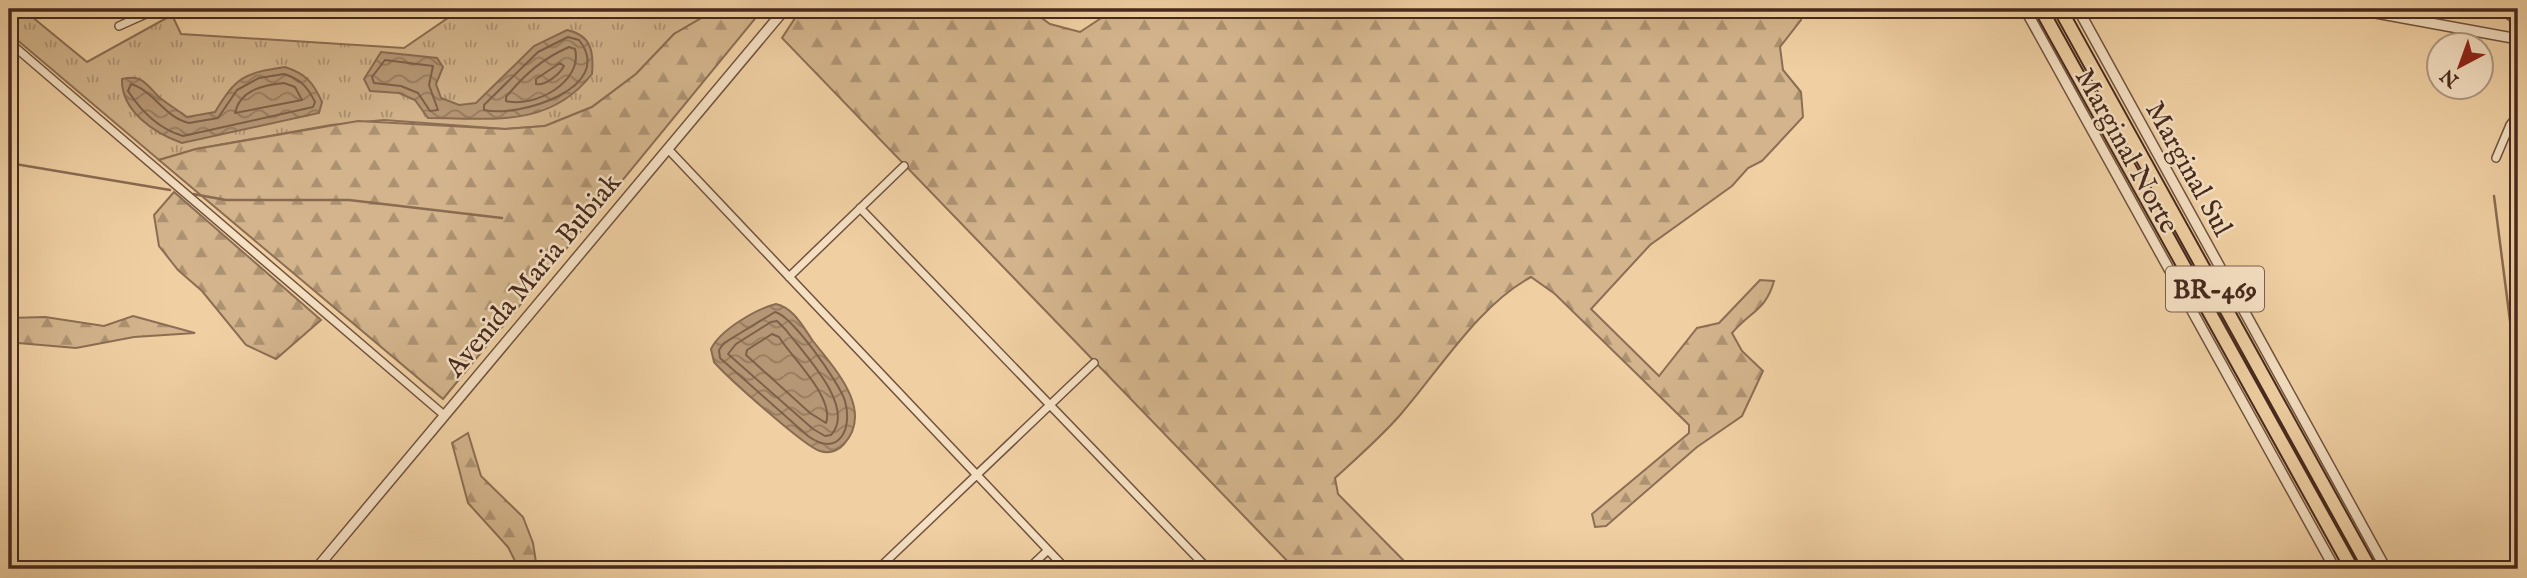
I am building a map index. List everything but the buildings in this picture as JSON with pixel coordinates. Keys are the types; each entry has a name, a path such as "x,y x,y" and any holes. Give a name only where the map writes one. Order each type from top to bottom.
{"highway":[{"name":"BR-469","path":"2041,9 2352,569"},
{"name":"BR-469","path":"2060,9 2370,569"}],"street":[{"path":"119,26 157,9"},
{"name":"Avenida Maria Bubiak","path":"316,569 785,9"},
{"name":"Marginal Norte","path":"2025,9 2335,569"},
{"name":"Marginal Sul","path":"2078,9 2386,569"},
{"path":"2354,9 2518,39"},
{"path":"2501,9 2518,22"},
{"path":"9,42 444,415"},
{"path":"2496,158 2510,125 2518,114"},
{"path":"668,149 1066,569"},
{"path":"789,277 904,166"},
{"path":"860,208 1208,569"},
{"path":"878,569 1094,363"},
{"path":"1028,569 1048,550"}],"green space":[{"path":"9,9 45,9 31,16 87,62 172,15 181,34 404,48 461,9 717,9 674,34 636,74 592,107 545,126 505,129 384,120 331,125 196,149 159,160 9,33"},
{"path":"717,9 763,9 443,399 159,160 196,149 358,121 505,129 545,126 592,107 636,74 674,34"},
{"path":"801,9 1029,9 1050,24 1080,32 1115,9 1800,9 1801,20 1780,47 1783,70 1801,92 1803,117 1762,161 1748,168 1732,186 1650,245 1591,309 1659,376 1697,328 1719,323 1760,280 1774,281 1767,298 1732,333 1742,351 1763,371 1742,416 1697,447 1606,526 1595,527 1592,514 1689,433 1689,425 1555,294 1531,277 1512,289 1477,321 1393,422 1335,478 1338,494 1412,569 1295,569 782,38"},
{"path":"174,192 321,320 276,359 246,345 202,291 178,270 159,246 154,215"},
{"path":"133,316 195,333 134,337 76,348 18,343 9,345 9,318 45,317 104,326"},
{"path":"468,433 481,476 523,517 533,543 537,569 519,569 508,547 468,503 452,443"}],"water":[{"path":"567,30 581,36 589,45 592,74 575,92 538,112 496,119 428,118 415,100 399,93 370,91 364,79 381,52 437,58 443,67 436,84 441,98 459,105 476,103 534,46"},
{"path":"285,67 304,76 312,84 322,102 319,113 182,143 150,127 133,111 123,91 122,79 139,79 162,100 187,117 215,112 229,91 242,79"},
{"path":"776,304 797,319 848,390 855,417 852,431 844,444 836,450 827,452 812,447 783,425 714,362 711,349 722,335 749,315"}],"waterway":[{"path":"9,163 170,190"},
{"path":"193,194 226,200 349,200 502,218"},
{"path":"2494,196 2518,383"}]}
